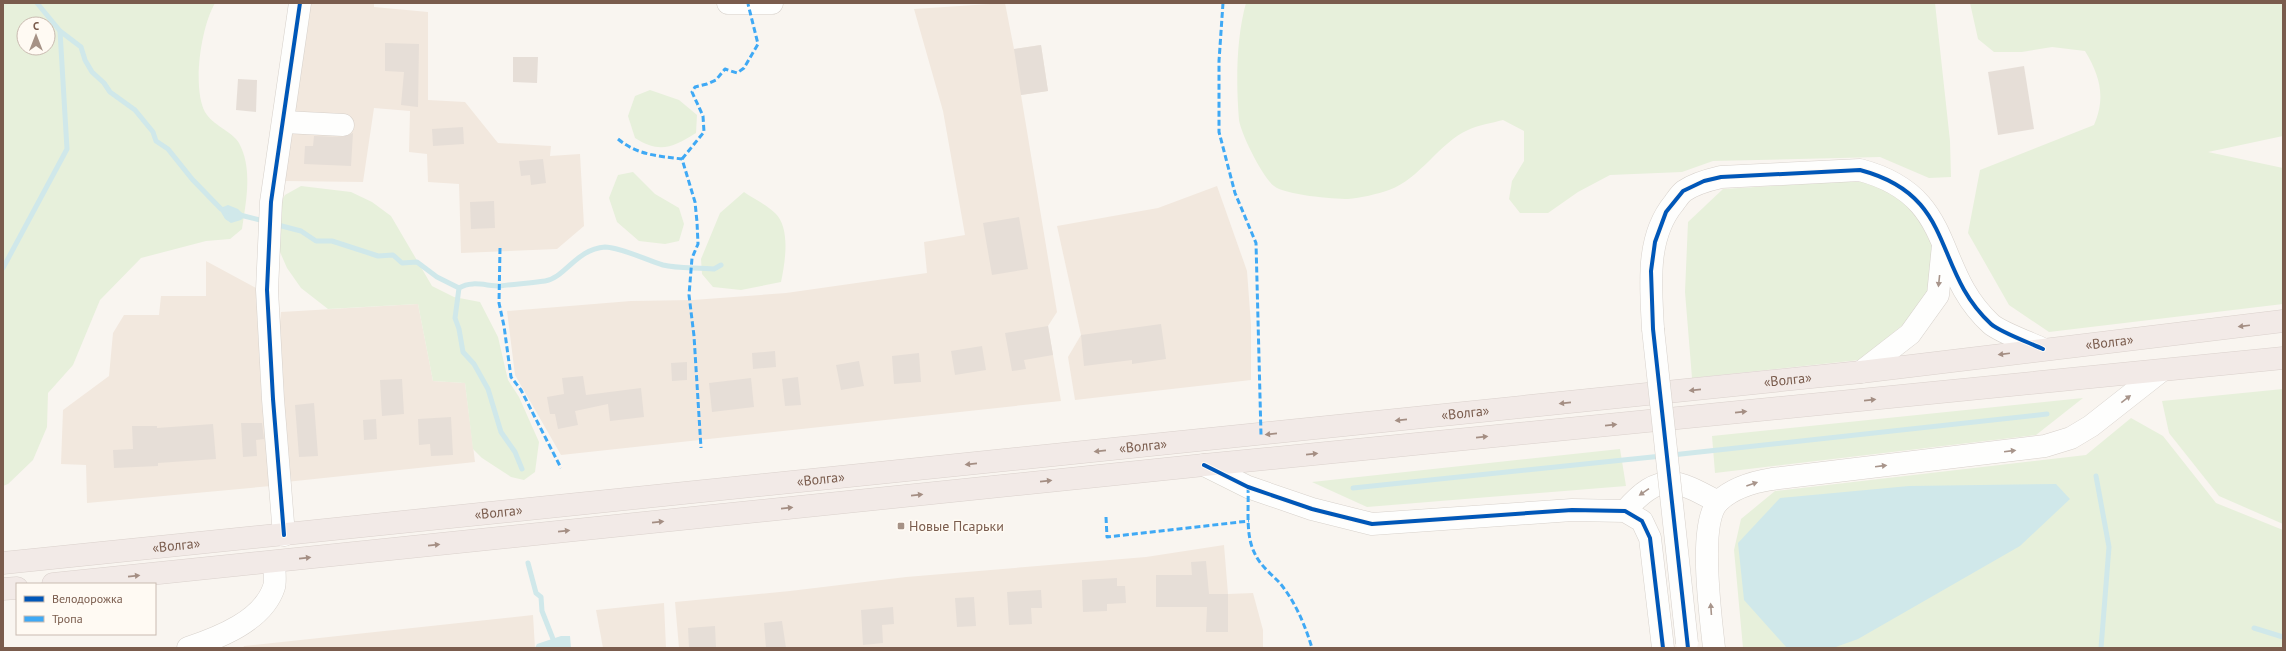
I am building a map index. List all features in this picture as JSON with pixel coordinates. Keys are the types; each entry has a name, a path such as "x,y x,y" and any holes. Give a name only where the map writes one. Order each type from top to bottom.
{"highway":[{"name":"«Волга»","path":"3,563 1862,372 2283,321"},
{"name":"«Волга»","path":"63,583 1204,465 2161,372 2283,358"},
{"path":"3,589 16,588"}],"street":[{"path":"284,535 273,399 267,290 271,202 284,122 300,3"},
{"path":"728,3 772,3"},
{"path":"284,122 343,124"},
{"path":"1687,645 1653,329 1651,271 1655,242 1666,212 1683,191 1704,181 1721,177 1860,170 1882,176 1905,189 1932,218 1944,242 1965,294 1992,325 2043,349"},
{"path":"1862,372 1910,334 1938,295 1944,242"},
{"path":"1714,648 1706,546 1710,522 1718,502 1740,488 1754,482 1772,479 2045,446 2071,438 2091,426 2161,372"},
{"path":"1204,465 1248,488 1312,509 1372,524 1564,511 1625,511 1642,521 1650,538 1663,648"},
{"path":"1625,511 1640,494 1653,487 1670,483 1684,484 1718,502"},
{"path":"188,648 230,630 263,607 274,586 274,562"}],"shaded area":[{"path":"310,3 374,3 374,7 428,12 428,100 465,102 498,143 551,146 550,156 580,154 584,226 557,249 461,253 459,184 428,182 427,154 409,152 410,111 374,108 363,182 285,181"},
{"path":"1005,3 1014,49 1041,45 1048,91 1021,95 1057,312 1048,326 1061,401 561,455 515,375 507,311 631,301 693,300 786,293 927,273 924,242 965,235 943,111 914,9"},
{"path":"1217,186 1247,271 1251,325 1251,380 1075,400 1068,357 1081,335 1057,226 1158,208"},
{"path":"206,261 256,288 271,486 87,503 86,465 61,464 63,410 109,376 113,333 124,315 159,315 161,296 206,296"},
{"path":"418,304 433,381 465,383 475,462 286,482 277,352 281,312"},
{"path":"1224,545 1228,594 1253,593 1263,630 1263,648 679,648 675,602 790,591 906,577 1146,557"},
{"path":"664,603 666,648 603,648 596,610"},
{"path":"533,615 535,648 243,648 244,646"}],"green space":[{"path":"3,3 215,3 202,41 199,88 201,101 208,117 236,139 243,153 246,163 247,185 242,229 230,239 206,241 141,258 100,300 73,365 48,393 47,427 33,460 8,484 3,486"},
{"path":"1246,3 1935,3 1950,141 1951,177 1929,178 1880,157 1713,161 1682,172 1610,175 1578,192 1548,213 1520,213 1509,199 1512,181 1524,161 1524,131 1503,120 1476,127 1458,136 1448,143 1410,178 1389,190 1363,197 1348,199 1288,192 1274,186 1264,174 1248,145 1239,120 1237,91 1238,61 1240,31"},
{"path":"1970,3 2283,3 2283,136 2208,152 2283,168 2283,304 2049,332 2009,305 1968,233 1980,170 2094,125 2100,105 2100,87 2098,78 2085,51 2052,47 2022,52 1994,52 1978,39"},
{"path":"650,90 679,100 697,115 696,133 680,142 666,147 652,146 635,138 628,116 635,96"},
{"path":"633,172 655,194 679,208 684,224 679,241 665,244 639,241 617,222 609,198 618,175"},
{"path":"1850,181 1874,183 1910,202 1935,244 1929,291 1904,324 1859,360 1692,378 1685,292 1688,222 1723,189"},
{"path":"301,186 351,192 372,202 391,216 432,286 454,297 480,302 498,337 508,380 519,397 539,442 535,472 524,480 511,477 482,458 473,449 465,383 433,381 418,304 328,309 301,288 287,268 277,245 278,207 285,195"},
{"path":"744,192 768,207 780,219 786,246 781,282 741,290 713,287 702,274 701,259 720,213"},
{"path":"2283,389 2283,524 2219,496 2169,433 2162,401"},
{"path":"2083,398 2036,435 1715,473 1712,436"},
{"path":"2131,418 2163,436 2216,503 2283,530 2283,648 1743,648 1734,550 1741,519 1775,491 2086,455"},
{"path":"1620,449 1626,486 1367,507 1312,482"}],"water":[{"path":"228,205 238,209 245,216 241,220 231,223 225,219 221,212 223,207"},
{"path":"2056,484 2070,499 2020,546 1858,639 1833,648 1787,648 1744,600 1738,543 1780,498 1909,486"},
{"path":"561,636 570,636 571,648 535,648 537,644"}],"building":[{"path":"385,43 419,44 418,107 401,105 404,72 385,71"},
{"path":"1041,45 1048,91 1021,95 1014,49"},
{"path":"513,57 538,57 537,83 513,82"},
{"path":"2024,66 2034,129 1998,135 1988,72"},
{"path":"238,79 257,80 256,112 236,110"},
{"path":"463,127 464,144 433,146 432,129"},
{"path":"353,133 351,166 304,164 305,146 313,146 314,136 343,137"},
{"path":"543,159 546,183 531,185 530,175 521,176 519,161"},
{"path":"494,201 495,228 471,229 470,202"},
{"path":"1019,217 1028,269 992,275 983,223"},
{"path":"1161,324 1166,359 1132,364 1132,360 1084,366 1081,335"},
{"path":"1048,326 1053,355 1024,360 1026,369 1012,371 1005,333"},
{"path":"982,346 986,370 955,375 951,351"},
{"path":"775,351 776,367 753,369 752,353"},
{"path":"919,353 921,382 894,384 892,356"},
{"path":"859,361 864,386 841,390 836,365"},
{"path":"687,362 687,380 672,381 671,363"},
{"path":"583,376 586,395 641,388 644,417 610,421 608,404 575,411 578,425 558,429 555,414 550,414 547,397 564,394 562,378"},
{"path":"798,377 801,405 785,406 782,379"},
{"path":"751,378 754,407 712,412 709,383"},
{"path":"402,379 404,414 382,416 380,380"},
{"path":"314,403 318,456 299,457 295,405"},
{"path":"451,417 453,455 431,456 430,444 419,445 418,419"},
{"path":"376,419 377,439 364,440 363,420"},
{"path":"241,423 262,423 264,439 256,440 257,456 243,457"},
{"path":"213,424 216,459 158,463 158,466 114,468 113,450 133,449 132,426 157,426 157,428"},
{"path":"1206,561 1209,594 1228,594 1228,632 1206,632 1207,607 1156,607 1156,575 1192,575 1191,562"},
{"path":"1117,578 1117,586 1125,586 1126,603 1107,604 1107,611 1083,612 1082,580"},
{"path":"1041,590 1042,608 1031,608 1032,624 1009,625 1007,592"},
{"path":"974,597 976,626 957,627 955,598"},
{"path":"893,607 894,624 882,625 883,643 863,645 861,610"},
{"path":"782,621 786,648 766,648 764,623"},
{"path":"715,626 716,648 689,648 688,628"}],"waterway":[{"path":"3,268 67,149 60,31 37,3"},
{"path":"60,31 81,47 85,60 92,72 104,83 110,92 135,110 153,132 156,141 168,149 192,179 221,209 228,211"},
{"path":"240,215 264,221"},
{"path":"274,224 301,231 316,241 332,241 378,256 393,255 402,263 417,262 437,277 459,288"},
{"path":"522,469 515,452 501,432 488,389 474,364 463,352 459,329 455,318 459,288 469,284 500,286 545,281 559,275 586,253 605,247 618,249 656,263 669,266 714,269 721,265"},
{"path":"1672,455 2047,414"},
{"path":"1353,488 1662,456"},
{"path":"2096,476 2109,547 2101,648"},
{"path":"528,563 536,593 541,597 542,611 553,639"},
{"path":"2254,628 2283,637"}],"marked path":[{"path":"1223,3 1219,61 1219,132 1235,193 1256,243 1261,435"},
{"path":"682,159 704,132 703,116 692,92 695,87 716,80 725,69 737,73 744,68 758,44 748,4"},
{"path":"618,139 640,152 656,156 682,159 695,202 698,244 692,258 689,295 694,336 701,448"},
{"path":"500,248 499,303 504,326 511,377 521,390 561,468"},
{"path":"1248,487 1248,522 1252,547 1260,562 1285,589 1295,605 1312,648"},
{"path":"1106,517 1107,537 1249,521"}],"cycle path":[{"path":"284,535 273,399 267,290 271,202 300,3"},
{"path":"1688,648 1653,329 1651,271 1655,242 1666,212 1683,191 1704,181 1721,177 1860,170 1891,182 1913,197 1929,216 1940,236 1959,280 1972,303 1991,324 2008,334 2043,349"},
{"path":"1204,465 1248,487 1312,509 1372,524 1572,510 1625,511 1642,521 1650,538 1663,648"}],"place":[{"name":"Новые Псарьки","path":"901,526"}]}
